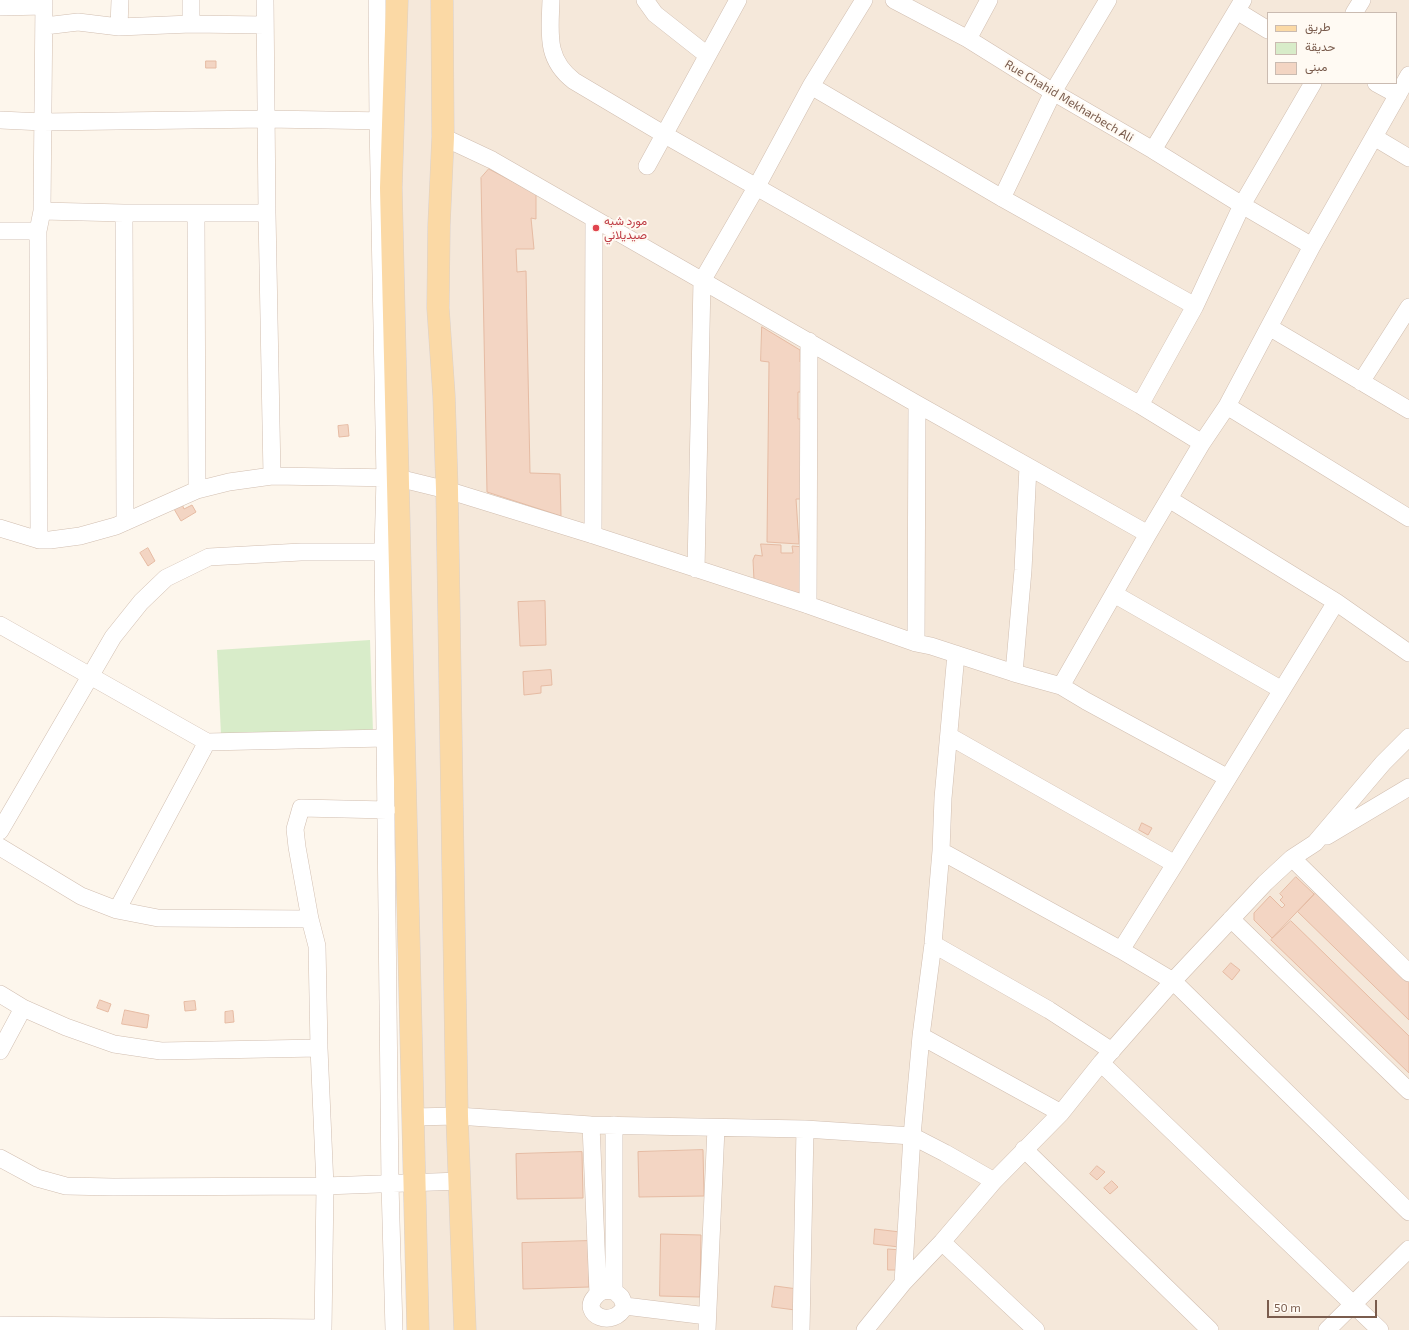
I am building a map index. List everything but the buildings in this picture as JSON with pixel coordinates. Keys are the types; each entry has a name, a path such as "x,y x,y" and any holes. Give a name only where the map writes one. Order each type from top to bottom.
{"main road":[{"path":"397,0 385,121 391,188 392,478 414,1117 418,1330"},
{"path":"442,0 443,137 439,225 438,308 444,396 447,490 457,1116 465,1330"}],"street":[{"path":"119,27 120,0"},
{"path":"191,0 191,24"},
{"path":"265,0 272,476"},
{"path":"0,120 43,122 266,119 385,121 377,0"},
{"path":"551,0 551,48 554,59 566,75 574,81 665,135 1140,405 1202,443"},
{"path":"646,0 655,14 707,55"},
{"path":"647,166 738,0"},
{"path":"696,569 702,281 757,186 811,86 864,0"},
{"name":"Rue Chahid Mekharbech Ali","path":"894,0 968,39 1053,92 1153,150 1312,246"},
{"path":"968,39 990,0"},
{"path":"1002,198 1053,92 1108,0"},
{"path":"1355,12 1362,0"},
{"path":"0,7 44,3 45,26 42,211 38,231 38,540"},
{"path":"1153,150 1240,5 1267,29"},
{"path":"45,26 78,22 119,27 191,24 265,25"},
{"path":"1061,686 1148,534 1202,443 1227,406 1312,246 1409,75"},
{"path":"1140,405 1195,306 1242,205 1312,84"},
{"path":"1378,84 1398,95"},
{"path":"811,86 1002,198 1195,306"},
{"path":"443,137 492,160 917,404 1148,534"},
{"path":"1374,137 1409,158"},
{"path":"42,211 124,214 267,213"},
{"path":"196,213 197,490"},
{"path":"124,214 125,522"},
{"path":"593,535 594,219"},
{"path":"0,231 38,231"},
{"path":"1361,382 1409,307"},
{"path":"1269,327 1409,410"},
{"path":"808,605 809,342"},
{"path":"916,643 917,404"},
{"path":"1227,406 1409,518"},
{"path":"1014,673 1023,570 1028,467"},
{"path":"0,528 38,540 50,540 80,536 116,526 197,490 229,482 272,476 392,478 447,490 593,535 808,605 916,643 931,646 1014,673 1061,686 1228,778"},
{"path":"392,478 383,552 390,1184 394,1330"},
{"path":"1169,499 1336,602 1409,651"},
{"path":"0,831 113,637 141,602 166,578 209,557 293,552 383,552"},
{"path":"1114,594 1282,690"},
{"path":"1121,950 1336,602"},
{"path":"0,625 206,742 386,738"},
{"path":"903,1283 912,1136 921,1036 933,944 956,654"},
{"path":"949,736 1175,864"},
{"path":"1314,843 1383,763 1409,737"},
{"path":"117,910 206,742"},
{"path":"865,1330 903,1283 942,1242 994,1181 1061,1113 1106,1057 1173,981 1265,883 1292,858 1314,843 1409,787"},
{"path":"0,1325 131,1328 323,1329 325,1186 319,1048 317,946 310,919 295,829 301,808 387,810"},
{"path":"0,847 81,896 117,910 158,918 310,919"},
{"path":"941,851 1121,950 1173,981 1409,1212"},
{"path":"1292,858 1409,973"},
{"path":"1231,919 1409,1091"},
{"path":"933,944 1049,1010 1106,1057 1353,1305 1380,1330"},
{"path":"0,994 23,1008 66,1027 114,1044 161,1050 319,1048"},
{"path":"0,1051 23,1008"},
{"path":"921,1036 1061,1113"},
{"path":"414,1117 457,1116 592,1125 805,1129 912,1136 994,1181"},
{"path":"592,1125 606,1292"},
{"path":"606,1292 614,1125"},
{"path":"625,1306 707,1323 716,1128"},
{"path":"801,1330 805,1129"},
{"path":"1024,1149 1210,1330"},
{"path":"0,1158 37,1178 66,1186 325,1186 460,1181"},
{"path":"942,1242 1036,1330"},
{"path":"1327,1330 1409,1249"},
{"path":"606,1292 621,1297 625,1306 617,1320 609,1323 600,1321 594,1316 591,1308 592,1299 606,1292"}],"shaded area":[{"path":"395,0 1409,0 1409,1330 409,1330"}],"green space":[{"path":"370,640 373,732 221,735 217,650"}],"place":[{"name":"مورد شبه صيديلاني","path":"596,228"}]}
